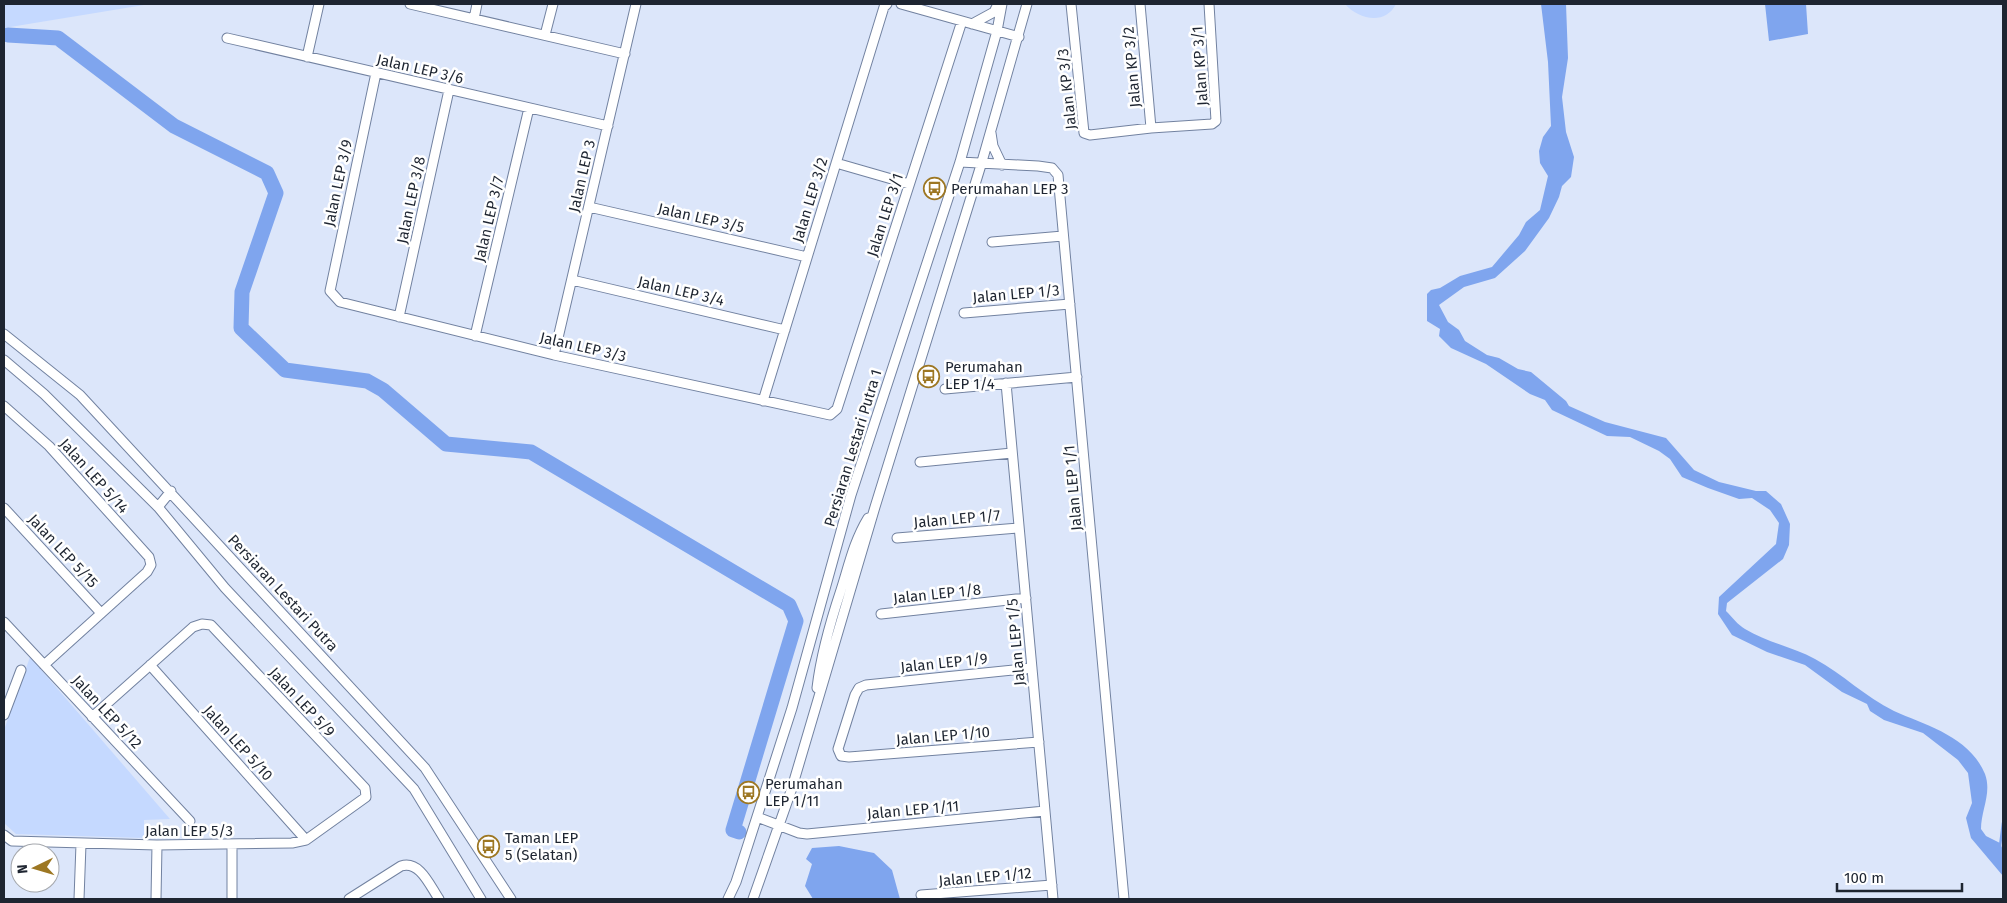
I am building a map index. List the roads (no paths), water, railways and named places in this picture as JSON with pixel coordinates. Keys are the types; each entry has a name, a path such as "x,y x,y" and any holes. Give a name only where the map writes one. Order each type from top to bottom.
{"street":[{"path":"306,57 319,4"},
{"path":"410,4 624,54"},
{"path":"474,19 477,4"},
{"path":"545,35 553,4"},
{"name":"Jalan LEP 3","path":"554,355 636,4"},
{"path":"901,4 1018,37"},
{"path":"972,24 994,12 998,4"},
{"name":"Persiaran Lestari Putra 1","path":"728,899 736,882 792,708 851,495 960,162 997,31 1002,4"},
{"path":"753,899 779,826 815,711 823,648 856,536 875,507 981,165 1027,4"},
{"name":"Jalan KP 3/3","path":"1071,4 1084,132 1090,135 1151,128"},
{"name":"Jalan KP 3/2","path":"1140,4 1151,128"},
{"name":"Jalan KP 3/1","path":"1151,128 1212,124 1216,121 1209,4"},
{"name":"Jalan LEP 3/2","path":"763,401 886,5"},
{"name":"Jalan LEP 3/1","path":"830,415 837,409 962,21"},
{"name":"Jalan LEP 3/6","path":"227,38 608,126"},
{"name":"Jalan LEP 3/9","path":"333,297 330,291 376,73"},
{"name":"Jalan LEP 3/8","path":"399,317 449,90"},
{"name":"Jalan LEP 3/7","path":"475,336 529,108"},
{"path":"991,130 993,146 1002,165"},
{"name":"Jalan LEP 1/1","path":"960,162 981,165 1045,167 1052,168 1058,175 1124,899"},
{"path":"836,163 909,184"},
{"name":"Jalan LEP 3/5","path":"589,207 807,257"},
{"path":"992,242 1064,236"},
{"name":"Jalan LEP 3/4","path":"572,280 785,330"},
{"name":"Jalan LEP 3/3","path":"333,297 340,302 554,355 830,415"},
{"name":"Jalan LEP 1/3","path":"964,313 1070,304"},
{"name":"Persiaran Lestari Putra","path":"4,334 80,395 171,491 424,768 511,899"},
{"path":"5,362 44,394 158,507 224,588 414,789 481,899"},
{"path":"946,389 1077,377"},
{"name":"Jalan LEP 1/5","path":"1006,383 1053,899"},
{"name":"Jalan LEP 5/14","path":"4,406 49,446 149,557 151,565 146,572 102,613"},
{"path":"920,462 1012,453"},
{"path":"158,507 171,491"},
{"name":"Jalan LEP 5/15","path":"4,508 102,613"},
{"name":"Jalan LEP 1/7","path":"898,538 1019,528"},
{"name":"Jalan LEP 1/8","path":"881,614 1026,598"},
{"path":"44,665 102,613"},
{"name":"Jalan LEP 5/12","path":"4,622 190,821"},
{"name":"Jalan LEP 5/9","path":"150,666 193,627 202,624 210,625 364,788 367,794 364,800"},
{"path":"92,717 150,666"},
{"name":"Jalan LEP 5/10","path":"150,666 306,840"},
{"name":"Jalan LEP 1/9","path":"849,757 841,756 838,749 860,688 866,685 1032,668"},
{"path":"4,715 21,670"},
{"name":"Jalan LEP 1/10","path":"849,757 1039,742"},
{"name":"Jalan LEP 5/3","path":"4,835 12,840 81,844 232,846 292,844 306,840 364,800"},
{"name":"Jalan LEP 1/11","path":"757,817 799,834 807,834 1045,811"},
{"path":"79,899 81,844"},
{"path":"156,899 157,845"},
{"path":"232,846 232,899"},
{"path":"349,899 401,866 410,864 418,868 439,899"},
{"name":"Jalan LEP 1/12","path":"921,895 1052,885"}],"water":[{"path":"1541,4 1566,4 1568,58 1562,97 1566,132 1574,157 1571,177 1562,186 1549,218 1525,251 1495,278 1464,287 1439,305 1448,322 1459,330 1465,341 1487,355 1499,358 1518,369 1531,372 1566,401 1569,406 1605,422 1666,438 1694,470 1719,482 1756,491 1766,491 1781,504 1790,524 1789,545 1783,559 1727,603 1726,611 1745,629 1815,659 1883,705 1946,734 1969,750 1978,761 1987,781 1987,795 1981,829 1986,836 2000,843 2003,850 2003,876 1971,838 1966,818 1972,803 1968,773 1958,760 1923,733 1884,720 1870,711 1867,704 1842,692 1805,665 1767,652 1732,635 1718,614 1719,597 1776,544 1779,523 1770,510 1752,498 1739,499 1682,477 1670,459 1659,451 1630,437 1607,436 1552,410 1545,400 1530,394 1486,364 1451,348 1439,336 1440,329 1427,321 1427,294 1431,290 1440,288 1460,276 1492,267 1519,235 1526,222 1540,210 1548,176 1540,163 1539,151 1543,137 1551,126 1548,62"},
{"path":"1765,4 1806,4 1808,34 1769,41"},
{"path":"839,846 874,853 892,870 900,899 813,899 805,886 812,864 806,859 812,848"}],"waterway":[{"path":"8,35 58,38 174,126 267,173 276,193 242,292 241,328 285,370 367,381 383,390 446,444 531,452 789,605 796,621 733,830 739,832"},
{"path":"2000,846 2003,823"}],"place":[{"name":"Perumahan LEP 3","path":"935,189"},
{"name":"Perumahan LEP 1/4","path":"929,376"},
{"name":"Perumahan LEP 1/11","path":"749,793"},
{"name":"Taman LEP 5 (Selatan)","path":"489,847"}]}
